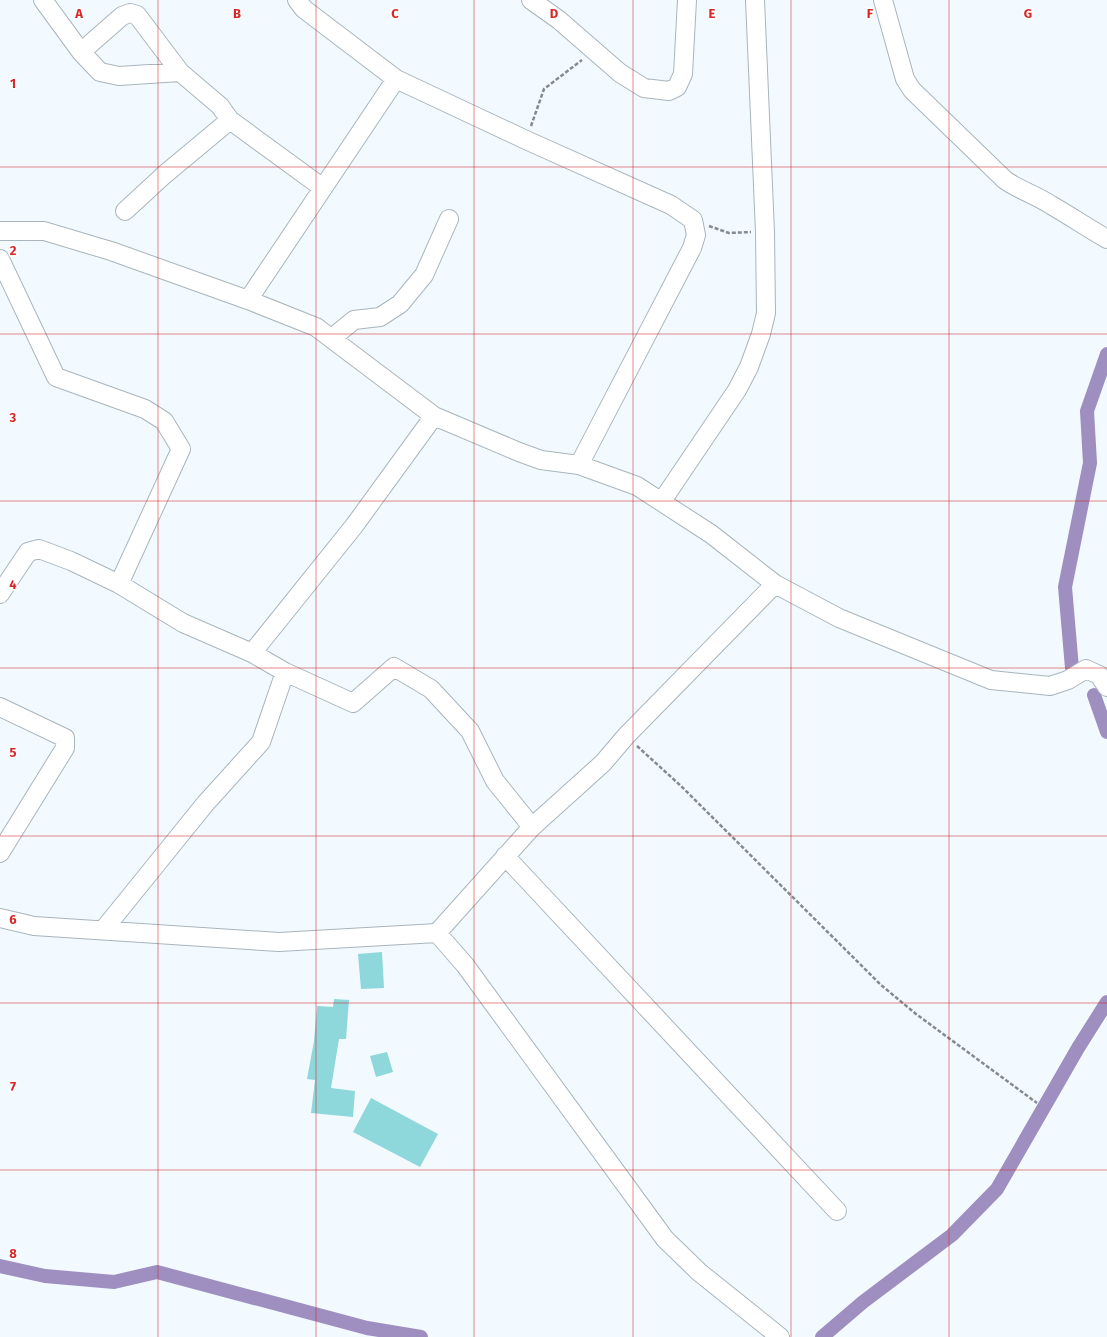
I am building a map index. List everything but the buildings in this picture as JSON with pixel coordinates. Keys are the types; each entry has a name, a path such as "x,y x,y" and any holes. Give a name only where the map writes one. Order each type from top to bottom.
{"street":[{"path":"44,0 81,52 100,72 119,76 180,72"},
{"path":"296,0 304,9 396,79 526,140 671,205 693,220 696,235 692,248 579,465"},
{"path":"531,0 595,50 620,73 644,88 669,91 677,87 683,74 687,0"},
{"path":"662,501 737,390 749,367 761,334 766,313 765,232 755,0"},
{"path":"883,0 905,79 912,90 1005,180 1016,188 1031,193 1053,205 1085,227 1107,238"},
{"path":"81,52 122,16 130,13 137,15 180,72 220,106 230,120 323,188"},
{"path":"248,300 396,79"},
{"path":"125,211 164,175 230,120"},
{"path":"332,338 354,320 380,317 400,304 424,275 450,219"},
{"path":"0,231 44,231 111,251 248,300 316,327 434,416 526,455 541,460 579,465 637,486 711,534 775,584 839,618 991,680 1050,686 1068,680 1086,669 1099,676 1107,688"},
{"path":"0,259 56,377 145,409 164,422 180,449 118,584"},
{"path":"252,653 354,526 434,416"},
{"path":"0,594 28,552 39,549 71,561 118,584 183,624 252,653 285,672 353,703 394,667 431,689 470,731 496,781 532,826"},
{"path":"0,918 34,926 279,942 437,933 532,826 603,764 626,736 775,584"},
{"path":"104,930 205,804 261,742 285,672"},
{"path":"0,707 65,738 65,748 0,853"},
{"path":"505,856 837,1211"},
{"path":"437,933 465,965 665,1238 699,1272 780,1337"}],"path":[{"path":"526,140 544,89 595,50"},
{"path":"693,220 729,233 765,232"},
{"path":"626,736 681,786 881,984 916,1014 1038,1103"}],"waterway":[{"path":"1072,668 1065,587 1090,463 1087,411 1107,354"},
{"path":"1094,695 1107,732"},
{"path":"822,1337 863,1302 952,1235 997,1189 1078,1048 1107,1002"},
{"path":"0,1266 45,1276 114,1282 157,1272 367,1328 421,1337"}]}
